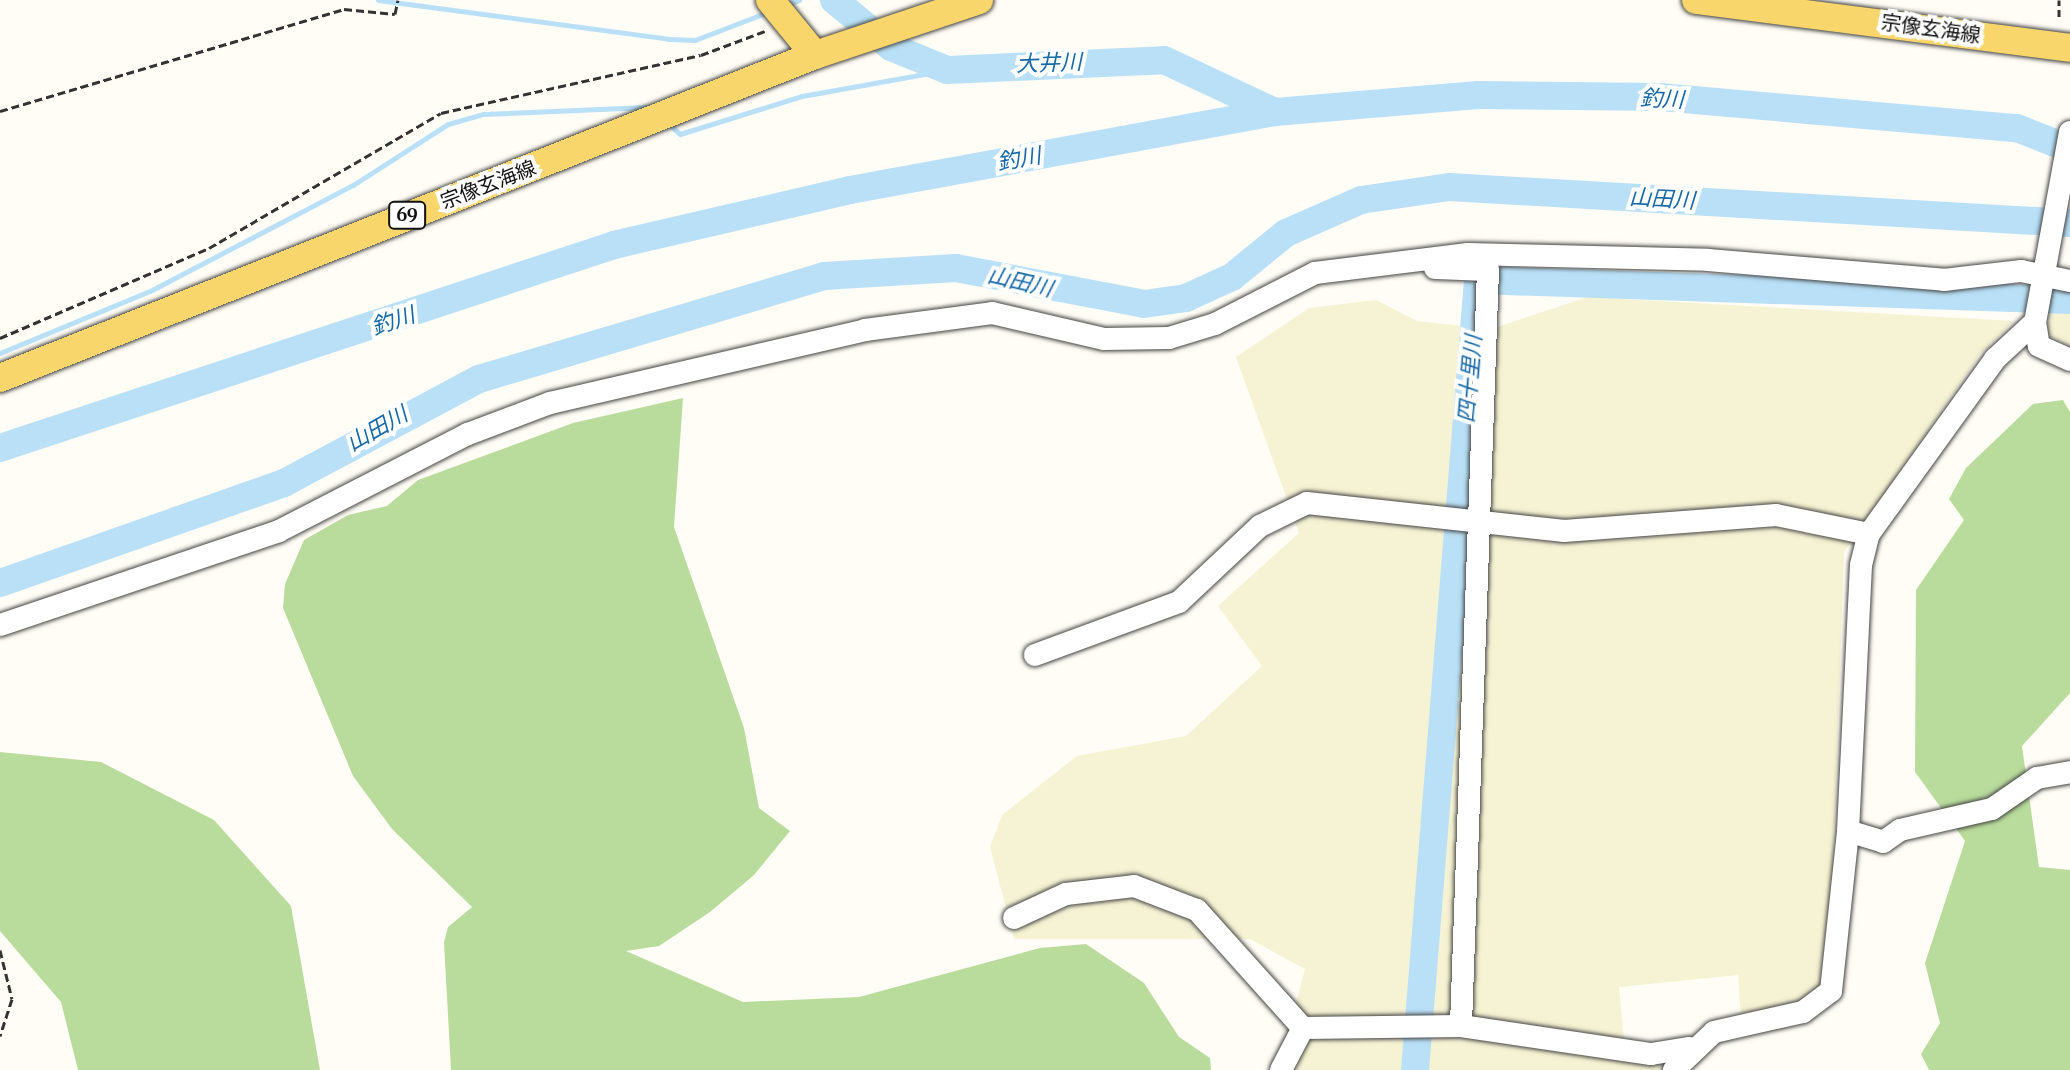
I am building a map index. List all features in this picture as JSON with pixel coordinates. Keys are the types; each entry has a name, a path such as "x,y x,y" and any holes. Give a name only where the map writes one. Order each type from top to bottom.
{"main road":[{"name":"宗像玄海線","path":"0,378 845,43 910,21 943,5 979,0"},
{"name":"宗像玄海線","path":"1696,0 2070,48"},
{"path":"779,9 815,55"}],"street":[{"path":"2070,132 2035,322 2039,346 2070,360"},
{"path":"0,625 279,531 468,434 550,403 865,330 992,313 1104,339 1169,338 1215,324 1315,273 1420,260 1584,253 1944,280 2044,270 2070,281"},
{"path":"1420,260 1432,267 1488,270 1474,526 1461,1026"},
{"path":"1674,1070 1690,1048 1714,1032 1803,1012 1831,991 1848,831 1857,610 1869,534 1995,359 2035,322"},
{"path":"1035,655 1179,602 1260,526 1307,503 1474,526 1564,531 1750,514 1869,534"},
{"path":"1848,831 1883,842 1900,830 1992,809 2037,778 2070,772"},
{"path":"1014,918 1104,885 1166,893 1197,910 1303,1028 1461,1026 1651,1054 1690,1048"},
{"path":"1281,1070 1303,1028"}],"path":[{"path":"0,111 344,9 395,14 398,0"},
{"path":"2059,0 2059,17"},
{"path":"0,338 209,248 441,113 701,55 779,9"},
{"path":"0,950 12,999 0,1036"}],"shaded area":[{"path":"2053,289 2070,291 2070,346 2047,334"},
{"path":"1588,297 2014,321 1980,354 1844,552 1829,978 1813,999 1741,1017 1738,975 1619,987 1626,1063 1661,1064 1659,1070 1278,1070 1305,969 1250,939 1014,939 990,847 1002,815 1077,756 1186,736 1262,666 1218,606 1299,533 1236,357 1309,308 1376,300 1417,321 1491,329"}],"green space":[{"path":"683,398 674,527 744,728 759,808 790,831 754,875 710,912 659,946 626,951 743,1002 859,997 1040,948 1086,944 1144,983 1179,1037 1210,1058 1211,1070 451,1070 444,942 448,927 472,907 392,829 353,776 283,608 285,584 304,540 348,515 387,506 418,480 573,423"},
{"path":"2063,400 2070,412 2070,693 2022,746 2039,867 2070,870 2070,1070 1929,1070 1921,1054 1940,1023 1925,963 1965,841 1915,772 1916,590 1964,520 1949,499 1966,468 2033,404"},
{"path":"0,752 101,762 214,820 291,906 320,1070 78,1070 61,1002 0,931"}],"waterway":[{"path":"378,0 695,40 770,11"},
{"path":"786,5 799,0"},
{"name":"大井川","path":"834,0 891,47 947,70 1164,60 1275,112"},
{"path":"672,127 680,134 802,96 947,70"},
{"name":"釣川","path":"0,448 614,245 850,190 1275,112 1478,95 1660,97 2017,128 2070,149"},
{"path":"0,353 150,291 353,185 448,124 484,114 646,107"},
{"name":"山田川","path":"0,583 284,483 479,379 824,276 956,268 1144,304 1186,298 1232,277 1286,233 1361,200 1449,187 2070,223"},
{"name":"四十里川","path":"1415,1070 1478,280 2070,300"}]}
